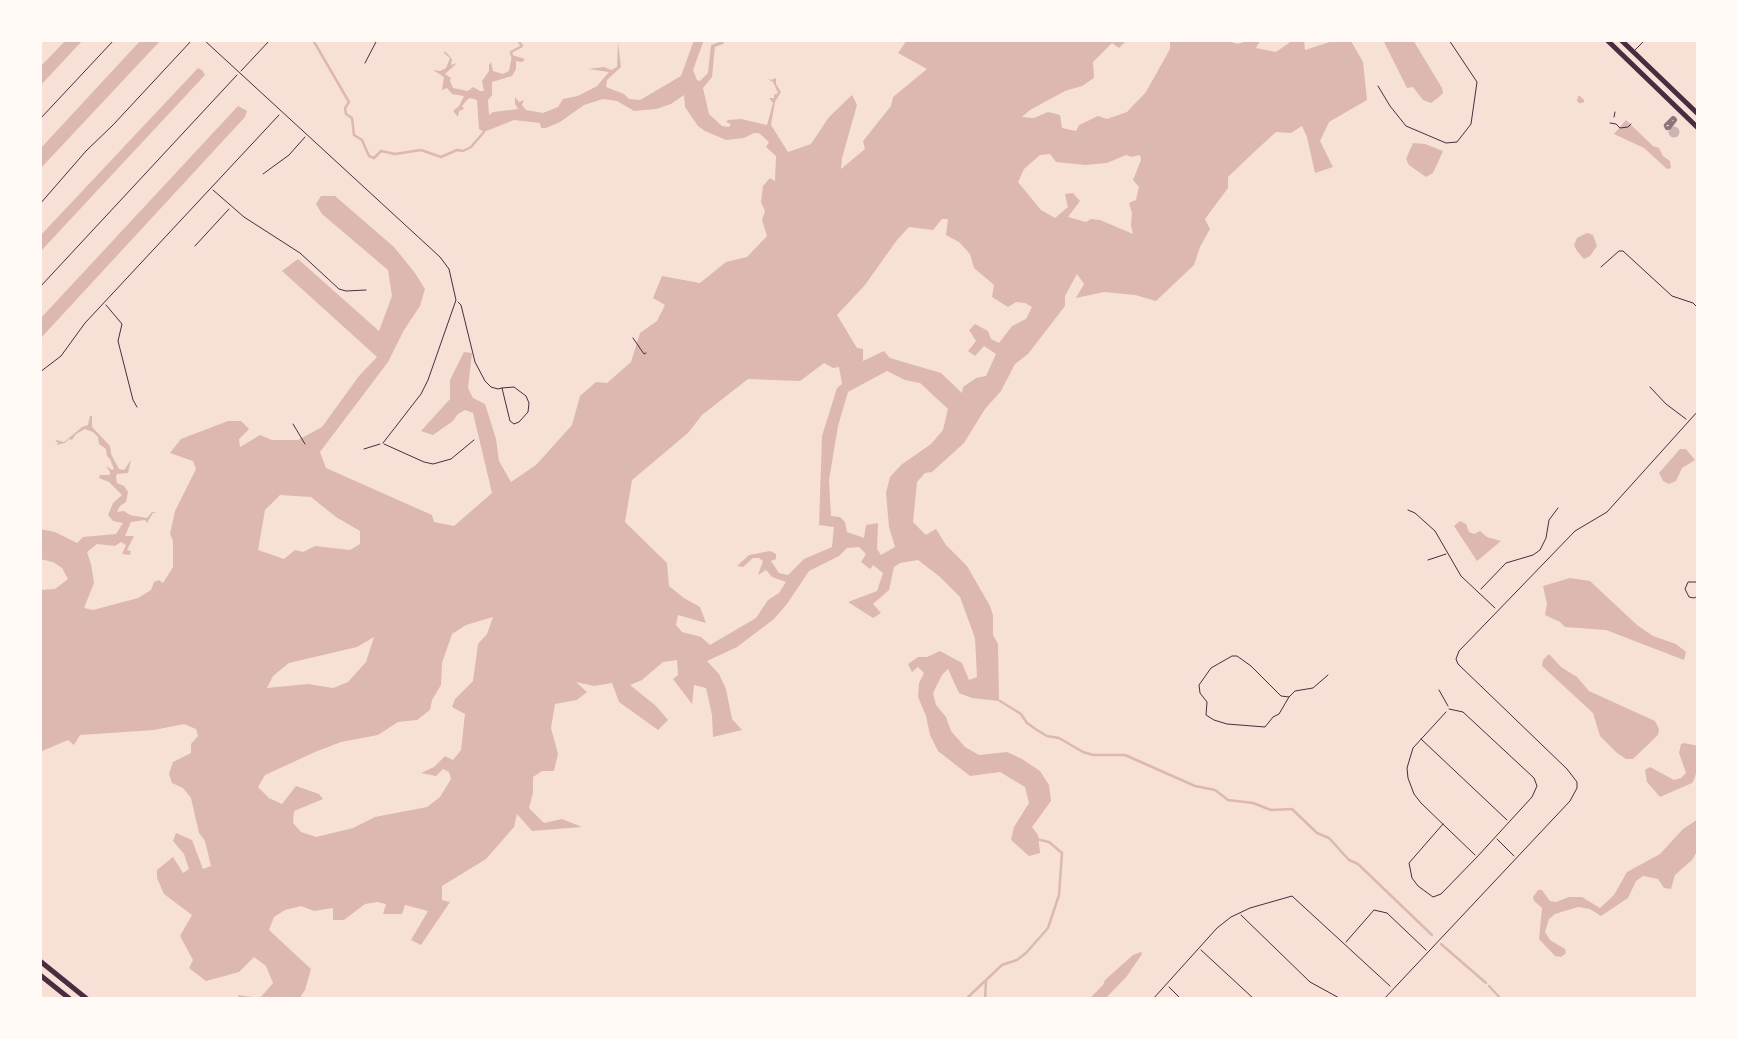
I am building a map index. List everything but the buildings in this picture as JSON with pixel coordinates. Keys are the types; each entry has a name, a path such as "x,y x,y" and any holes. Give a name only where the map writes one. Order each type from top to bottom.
{"highway":[{"path":"1606,40 1698,128"},
{"path":"1621,40 1693,105 1698,114"},
{"path":"40,962 87,999"},
{"path":"40,975 70,999"}],"street":[{"path":"40,120 114,40"},
{"path":"40,204 192,40"},
{"path":"40,287 270,40"},
{"path":"365,63 377,40"},
{"path":"1378,86 1406,126 1446,143 1457,142 1471,124 1477,85 1449,40"},
{"path":"1626,59 1645,40"},
{"path":"206,41 449,269 456,300 425,387 383,444 364,450"},
{"path":"40,372 61,356 104,302 282,112"},
{"path":"1614,117 1615,112"},
{"path":"1610,123 1620,128 1632,124"},
{"path":"262,174 289,155 306,136"},
{"path":"211,188 254,225 300,253 339,288 366,290"},
{"path":"194,246 231,207"},
{"path":"1601,266 1623,251 1672,296 1698,308"},
{"path":"456,300 462,305 478,371 490,387 514,386 526,396 528,412 519,422 510,421 502,388"},
{"path":"104,302 122,324 118,341 136,407"},
{"path":"1650,387 1689,421"},
{"path":"1384,999 1570,801 1577,788 1568,769 1458,664 1458,651 1575,531 1607,512 1698,410"},
{"path":"383,444 434,464 451,458 474,440"},
{"path":"1479,592 1506,563 1540,550 1548,520 1558,508"},
{"path":"1408,510 1435,532 1461,576 1497,610"},
{"path":"1428,560 1449,554"},
{"path":"1698,582 1688,582 1685,589 1688,597 1698,596"},
{"path":"1440,690 1449,709"},
{"path":"1449,709 1410,754 1407,772 1414,794 1477,857"},
{"path":"1443,824 1410,860 1408,868 1428,895 1437,896 1477,857 1536,793 1537,786 1534,778 1463,712 1449,709"},
{"path":"1421,739 1509,822"},
{"path":"1495,837 1516,858"},
{"path":"1154,999 1217,928 1238,913 1292,896 1393,989"},
{"path":"1344,944 1374,910 1388,913 1428,952"},
{"path":"1238,913 1310,982 1341,999"},
{"path":"1199,948 1254,999"},
{"path":"1166,985 1182,999"}],"path":[{"path":"632,338 646,352"},
{"path":"294,424 305,444"},
{"path":"1289,697 1281,696 1237,656 1210,668 1198,690 1210,718 1220,723 1265,727 1295,692 1312,688 1328,676"}],"shaded area":[{"path":"66,40 83,40 40,86 40,67"},
{"path":"141,40 161,40 40,169 40,149"},
{"path":"694,40 704,40 693,70 700,81 708,73 711,45 725,40 715,47 712,77 703,88 709,114 722,126 729,127 728,120 741,119 767,125 773,103 769,98 778,93 766,78 776,78 781,92 771,125 788,152 811,144 829,117 852,95 857,105 841,169 865,149 863,141 891,106 893,97 927,69 898,53 907,40 1127,40 1119,48 1112,43 1093,62 1094,78 1022,117 1034,118 1048,112 1060,115 1062,128 1076,131 1079,125 1098,116 1107,119 1127,112 1146,92 1170,49 1170,40 1224,40 1238,44 1261,40 1256,48 1276,52 1293,40 1304,40 1305,50 1336,40 1351,41 1363,62 1367,100 1329,122 1320,141 1333,167 1315,173 1302,126 1291,133 1276,132 1252,154 1228,177 1228,188 1205,219 1210,229 1194,265 1156,301 1104,292 1076,298 1084,284 1077,274 1065,296 1065,306 1028,354 1015,364 964,443 917,482 913,522 926,535 936,529 967,566 990,606 993,635 998,644 999,701 959,693 948,669 933,693 936,705 965,747 979,755 1007,752 1040,771 1049,785 1051,801 1032,827 1038,835 1040,853 1029,856 1011,840 1029,803 1025,787 1000,772 970,776 938,751 918,697 924,673 918,667 912,672 908,664 918,657 940,651 962,663 969,680 977,677 975,638 960,597 918,560 900,563 894,567 889,590 873,604 881,613 873,618 848,602 877,591 883,573 861,562 866,554 859,547 847,548 809,571 774,619 737,647 707,661 719,674 732,719 742,730 713,737 706,688 694,685 692,704 673,679 678,675 677,660 663,662 630,685 668,720 658,730 619,702 612,683 594,686 576,682 587,692 577,700 555,704 551,728 558,754 554,771 542,771 533,777 529,808 544,823 562,819 582,827 532,831 517,814 514,827 486,859 442,886 442,900 450,902 421,945 411,940 428,911 405,905 402,914 383,914 386,904 365,904 344,920 333,920 333,908 314,911 301,906 285,910 274,917 269,930 311,969 305,990 299,999 239,999 238,995 260,998 273,983 266,966 254,957 239,972 206,981 189,968 193,960 180,936 192,915 164,894 157,878 157,870 173,857 183,873 189,869 184,854 173,841 176,833 192,840 203,869 211,866 191,798 172,783 169,774 173,762 191,753 191,744 198,736 196,729 184,724 80,735 74,745 68,740 40,752 40,590 55,589 68,579 62,568 40,559 40,529 77,543 83,537 116,534 123,523 108,515 122,495 99,478 110,475 106,466 114,469 98,437 85,429 72,440 57,445 55,442 57,440 64,442 88,425 92,416 92,427 110,446 119,469 124,470 131,460 128,473 116,477 128,492 126,502 117,512 147,518 157,512 147,523 131,522 125,536 134,536 127,550 130,555 122,554 126,545 121,542 115,546 97,544 87,552 94,583 84,608 93,610 138,598 151,590 154,582 163,583 173,567 170,534 175,511 196,469 193,461 170,453 181,439 228,421 241,421 249,429 239,439 240,447 260,435 272,440 298,440 322,427 377,357 282,271 298,259 379,331 392,296 388,270 322,214 316,204 321,196 335,196 394,247 425,289 420,306 388,362 320,452 326,468 432,515 434,522 454,526 492,493 473,413 465,410 433,435 421,431 450,399 450,380 464,352 472,353 468,388 473,398 485,404 499,461 511,482 536,465 572,425 580,396 596,382 607,383 631,362 640,333 657,321 665,305 653,298 662,276 700,283 726,262 747,257 767,236 761,202 763,186 770,178 775,181 776,156 759,133 726,140 705,131 685,107 684,95 656,109 634,111 617,101 603,99 584,105 546,128 541,128 540,123 514,120 484,132 479,129 477,100 467,100 458,117 453,111 464,96 452,94 447,88 442,90 444,77 433,70 446,68 450,58 445,51 452,59 451,65 457,63 445,74 451,78 453,88 484,91 482,81 491,62 493,71 503,74 509,71 512,55 525,59 516,61 512,76 492,82 489,115 518,109 515,97 519,102 524,100 526,110 543,113 558,107 563,99 597,86 609,72 588,69 617,67 618,42 621,67 607,80 606,87 640,100 681,76","holes":["1050,154 1056,162 1085,165 1140,155 1133,180 1139,187 1136,200 1129,203 1133,234 1100,220 1086,222 1068,217 1080,201 1073,193 1065,194 1068,207 1055,218 1041,210 1018,182 1024,169 1040,155","942,219 948,219 946,235 959,242 970,254 974,268 994,285 992,297 1008,307 1016,302 1032,307 1026,319 1012,326 999,343 975,324 969,330 976,341 968,351 975,356 984,346 996,354 986,376 963,387 962,393 941,373 890,358 884,351 863,361 863,349 857,348 837,315 909,227 933,230","824,363 839,367 842,384 837,388 822,436 819,525 834,527 832,547 804,559 788,575 779,573 771,561 776,554 770,551 749,555 737,566 759,558 763,561 758,575 766,570 786,582 756,618 710,645 676,625 678,615 706,623 700,607 669,586 667,563 625,522 632,480 688,433 702,415 748,379 800,381","887,371 920,383 948,409 943,430 890,477 886,493 895,547 881,555 877,549 878,523 866,525 864,538 847,532 845,522 831,516 829,480 848,392","280,495 311,497 360,531 360,544 350,550 315,546 303,552 295,550 284,559 258,550 265,510","493,617 487,634 478,644 473,681 452,707 465,714 461,750 453,760 445,756 421,773 436,776 443,769 449,772 451,779 440,797 427,807 375,817 353,828 316,837 301,832 293,823 294,811 323,799 296,786 282,804 258,787 265,775 341,742 378,735 398,722 417,720 430,710 441,685 442,663 452,634","374,637 366,662 348,682 333,688 308,684 267,688 273,676 289,663 357,647"]},
{"path":"1383,40 1413,40 1443,93 1431,103 1423,100 1413,87 1407,88"},
{"path":"198,68 205,75 40,252 40,236"},
{"path":"238,106 247,111 245,117 40,339 40,319"},
{"path":"1626,120 1659,148 1671,168 1667,169 1644,148 1614,134"},
{"path":"1413,143 1443,151 1433,173 1426,177 1406,159"},
{"path":"1587,233 1593,235 1597,246 1584,259 1574,245 1577,238"},
{"path":"1680,449 1686,449 1695,460 1669,484 1659,473"},
{"path":"1460,521 1469,532 1480,531 1501,541 1477,561 1454,526"},
{"path":"1570,578 1590,581 1637,625 1686,652 1684,660 1606,630 1565,627 1545,615 1543,586"},
{"path":"1549,654 1589,691 1655,721 1658,735 1633,759 1617,753 1600,736 1593,713 1542,666"},
{"path":"1684,743 1698,746 1694,780 1660,797 1647,782 1645,770 1650,767 1674,780 1681,778 1686,773 1679,753"},
{"path":"1698,819 1698,850 1675,875 1671,889 1664,888 1658,879 1643,876 1628,898 1601,916 1578,907 1555,914 1545,932 1565,949 1561,957 1555,956 1539,939 1542,908 1533,897 1538,890 1550,901 1582,897 1600,908 1614,895 1627,872 1660,854"},
{"path":"1141,952 1127,976 1107,997 1089,999 1105,980"}],"waterway":[{"path":"313,40 349,102 346,114 352,118 354,135 362,140 369,156 374,158 381,151 395,154 421,150 441,157 471,147 484,132"},
{"path":"512,56 511,52 522,46 518,40"},
{"path":"1578,100 1583,101 1579,97"},
{"path":"1000,701 1037,730 1083,752 1125,755 1195,786 1215,790 1228,800 1271,810 1292,809 1358,864 1432,935"},
{"path":"966,999 1002,965 1026,953 1048,928 1059,895 1062,853 1049,842 1036,839"},
{"path":"1441,944 1486,983"},
{"path":"985,999 986,981"},
{"path":"1489,986 1501,999"}],"railway":[{"path":"1671,120 1670,126 1666,128 1666,124 1673,117 1676,120 1670,128 1667,129 1666,128 1665,126 1665,125 1666,124 1674,122 1675,120 1671,120"}]}
